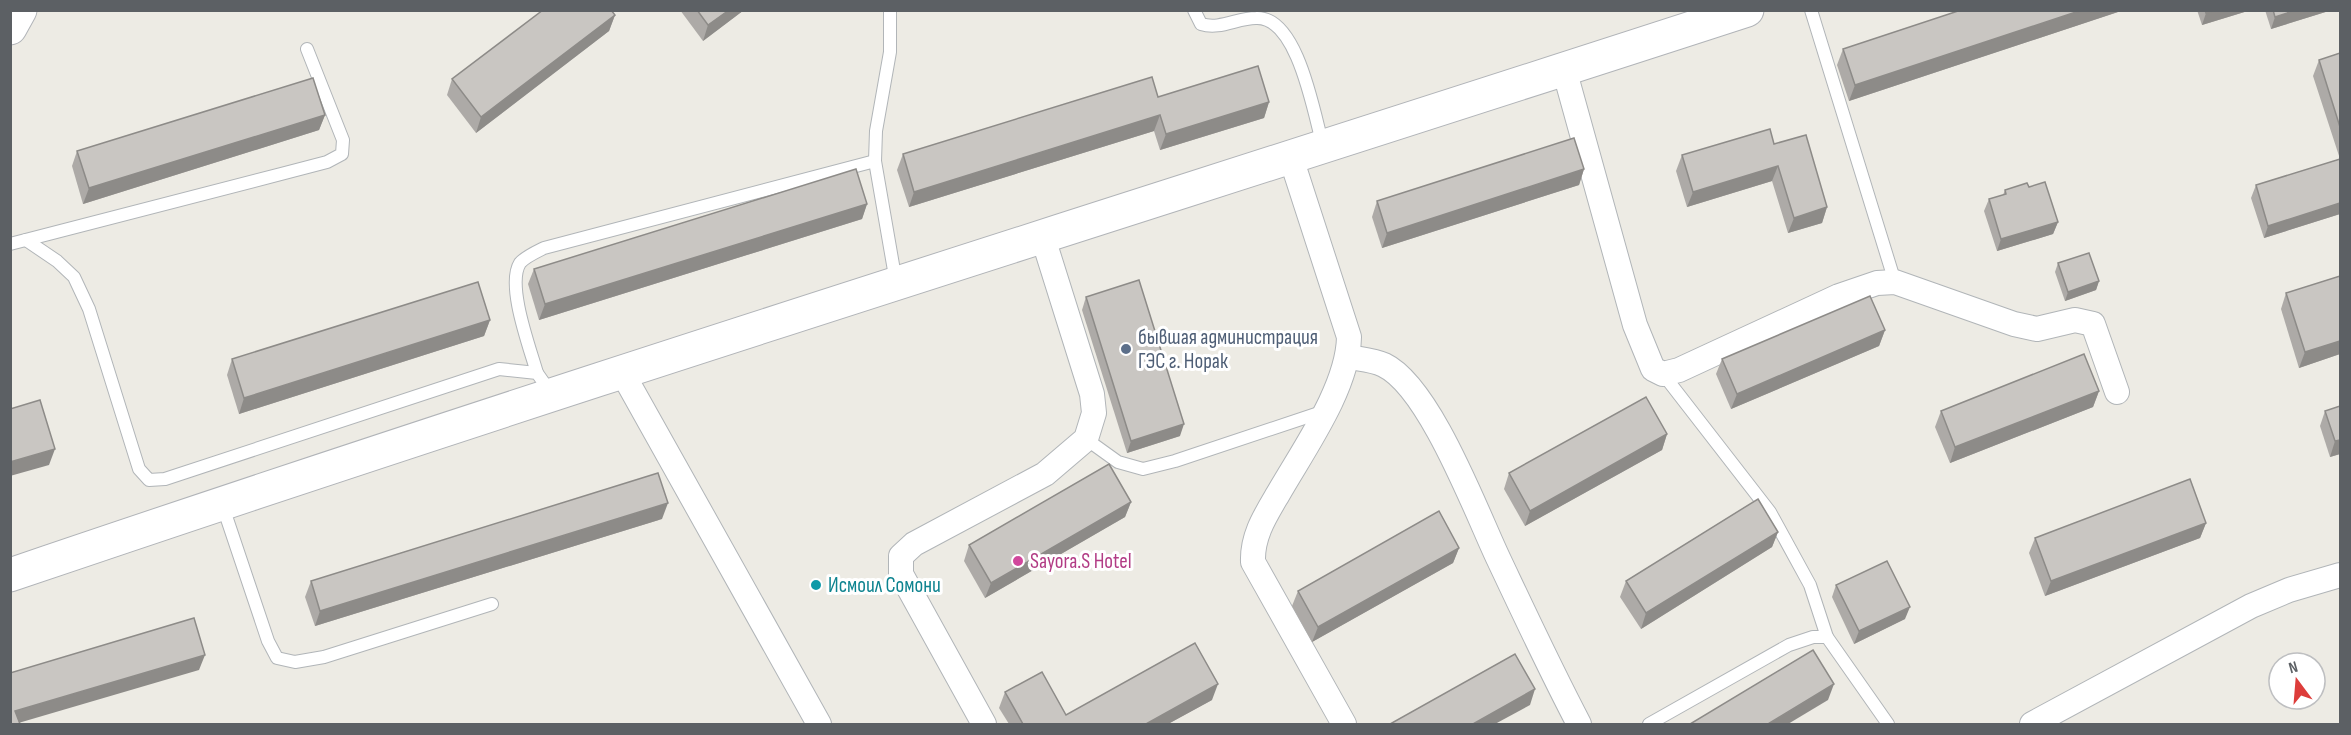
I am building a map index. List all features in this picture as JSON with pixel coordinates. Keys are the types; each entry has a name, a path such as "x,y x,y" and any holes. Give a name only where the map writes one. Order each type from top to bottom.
{"main road":[{"path":"10,28 20,10"},
{"path":"10,575 222,503 545,385 623,374 897,283 1564,69 1692,19 1747,10"}],"street":[{"path":"1564,69 1644,353 1653,369 1663,374 1679,370 1839,297 1876,283 1896,282 2014,324 2037,329 2075,320 2093,324 2117,392"},
{"path":"1291,158 1349,337 1348,357 1325,411 1260,525 1252,546 1253,562 1344,724"},
{"path":"984,724 901,573 901,556 914,544 1045,474 1086,439 1094,413 1092,394 1043,238"},
{"path":"1348,357 1385,365 1406,384 1430,418 1455,462 1498,558 1578,724"},
{"path":"623,374 819,724"},
{"path":"2032,724 2251,606 2289,590 2340,575"}],"lane":[{"path":"890,10 890,52 876,131 875,162 897,283"},
{"path":"1194,10 1201,24 1210,27 1256,18 1273,20 1285,32 1298,58 1324,147"},
{"path":"1811,10 1896,282"},
{"path":"10,244 327,162 342,154 343,140 307,49"},
{"path":"545,385 518,300 515,275 521,261 544,248 875,162"},
{"path":"26,240 57,261 74,277 89,309 139,469 148,480 165,479 499,369 545,385"},
{"path":"1663,374 1770,512 1810,585 1827,637 1888,724"},
{"path":"1086,439 1118,462 1143,469 1175,461 1325,411"},
{"path":"222,503 268,641 277,658 295,662 324,657 492,604"},
{"path":"1649,724 1789,645 1814,637 1827,637"}],"building":[{"path":"543,10 611,10 615,15 481,117 452,79"},
{"path":"697,10 729,10 708,25"},
{"path":"1961,10 2082,10 1855,85 1843,49"},
{"path":"2273,10 2296,10 2275,17"},
{"path":"2340,53 2340,127 2319,60"},
{"path":"1258,66 1269,102 1166,134 1160,115 914,192 903,154 1152,77 1158,97"},
{"path":"313,78 325,115 89,188 77,151"},
{"path":"1770,129 1774,144 1806,135 1827,207 1794,218 1778,166 1693,192 1682,155"},
{"path":"1574,138 1584,169 1387,233 1377,201"},
{"path":"2340,159 2340,203 2268,226 2256,185"},
{"path":"856,169 867,204 545,304 534,269"},
{"path":"2045,182 2058,222 2001,239 1989,199 2006,194 2005,190 2027,183 2029,187"},
{"path":"2089,253 2099,281 2068,292 2058,263"},
{"path":"2340,276 2340,341 2305,352 2286,293"},
{"path":"1139,280 1184,424 1131,441 1086,297"},
{"path":"478,282 490,320 244,398 232,359"},
{"path":"1870,296 1885,330 1737,394 1722,359"},
{"path":"2084,354 2099,391 1955,447 1941,411"},
{"path":"1646,397 1667,434 1530,511 1509,473"},
{"path":"40,400 55,449 10,462 10,409"},
{"path":"2340,406 2340,440 2335,441 2325,411"},
{"path":"1109,464 1131,502 991,583 969,545"},
{"path":"658,473 668,503 320,611 311,581"},
{"path":"2190,479 2206,523 2051,581 2035,538"},
{"path":"1758,499 1778,532 1646,613 1626,581"},
{"path":"1439,511 1459,548 1318,627 1298,591"},
{"path":"1887,561 1910,607 1859,631 1836,585"},
{"path":"194,618 205,655 15,711 20,724 10,724 10,673"},
{"path":"1195,643 1218,684 1146,724 1023,724 1005,692 1042,672 1066,715"},
{"path":"1813,650 1834,684 1768,724 1690,724"},
{"path":"1515,654 1535,689 1473,724 1390,724"}],"place":[{"name":"бывшая администрация ГЭС г. Норак","path":"1126,349"},
{"name":"Sayora.S Hotel","path":"1018,561"},
{"name":"Исмоил Сомони","path":"816,585"}]}
